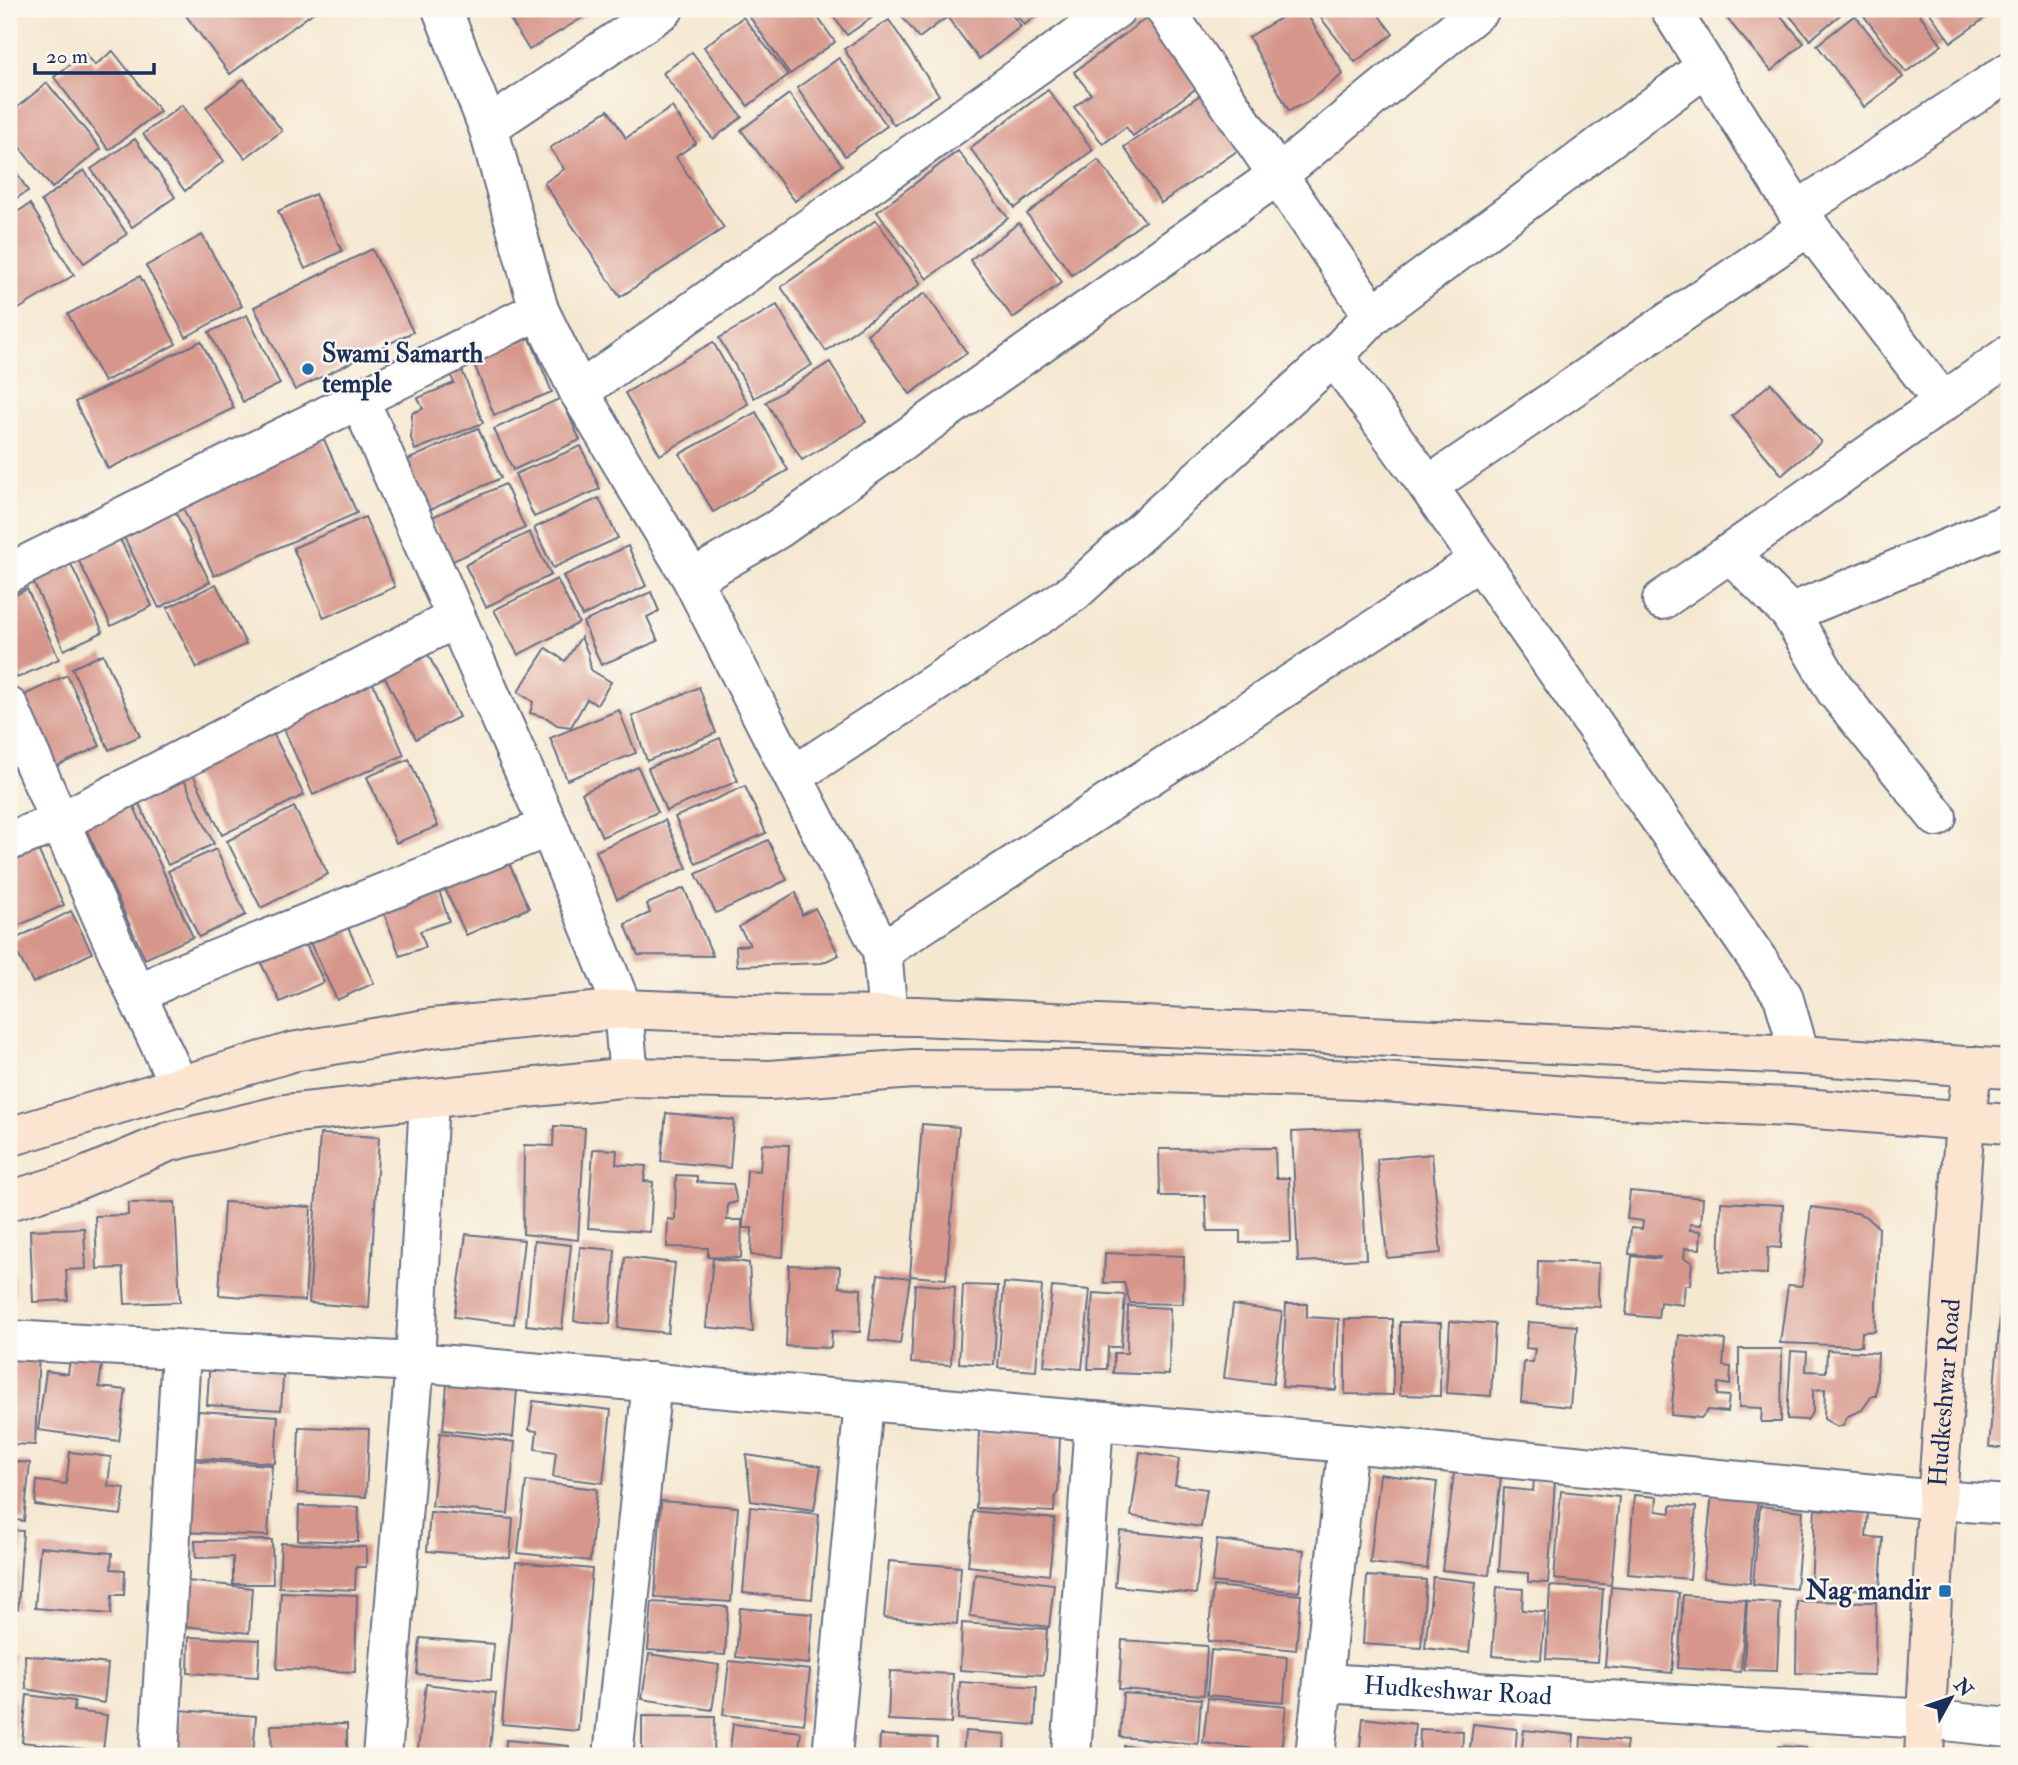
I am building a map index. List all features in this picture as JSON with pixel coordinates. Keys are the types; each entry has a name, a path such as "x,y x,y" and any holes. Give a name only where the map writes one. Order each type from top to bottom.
{"main road":[{"path":"9,1137 292,1052 432,1028 622,1009 777,1016 888,1016 1800,1055 1991,1068"},
{"name":"Hudkeshwar Road","path":"1924,1756 1937,1500 1965,1121 1991,1068"},
{"path":"9,1201 77,1180 168,1142 286,1114 629,1077 770,1080 927,1069 1078,1070 1287,1077 1594,1098 1790,1107 2009,1124"}],"street":[{"path":"442,9 488,127 539,310 579,392 692,579 882,951 888,1016"},
{"path":"488,127 664,9"},
{"path":"579,392 1116,9"},
{"path":"1166,9 1373,315"},
{"path":"692,579 778,529 1278,175 1480,9"},
{"path":"1680,13 1706,67 1803,218 1943,402"},
{"path":"793,776 1073,593 1335,356 1373,315 1706,67"},
{"path":"1428,486 2009,72"},
{"path":"9,573 539,310"},
{"path":"1662,600 2009,355"},
{"path":"1335,356 1783,996 1800,1055"},
{"path":"360,401 549,827 622,1009 629,1077"},
{"path":"1790,613 2009,523"},
{"path":"1730,553 1790,613 1835,690 1937,817"},
{"path":"882,951 1480,560"},
{"path":"9,841 60,822 456,618"},
{"path":"9,707 180,1087"},
{"path":"137,996 169,978 549,827"},
{"path":"382,1756 415,1362 429,1100"},
{"path":"9,1340 415,1362 1348,1443 2009,1505"},
{"path":"159,1756 181,1350"},
{"path":"613,1756 652,1382"},
{"path":"832,1756 864,1401"},
{"path":"1071,1756 1094,1421"},
{"path":"1315,1756 1348,1443"},
{"name":"Hudkeshwar Road","path":"1323,1683 1927,1719"},
{"path":"1927,1719 2009,1728"}],"building":[{"path":"181,9 318,9 230,74"},
{"path":"504,9 597,9 529,50"},
{"path":"744,9 812,9 835,42 790,74"},
{"path":"828,9 884,9 847,35"},
{"path":"896,9 1007,9 1021,26 979,59 947,17 919,38"},
{"path":"1012,9 1045,9 1024,25"},
{"path":"1295,9 1304,9 1343,74 1309,101 1289,111 1249,37"},
{"path":"1314,9 1374,9 1393,34 1355,62"},
{"path":"1719,9 1775,9 1804,43 1771,71"},
{"path":"1784,9 1847,9 1810,40"},
{"path":"1865,9 1916,9 1942,45 1906,72 1861,12"},
{"path":"1927,9 1987,9 1991,14 1951,42"},
{"path":"1855,15 1903,77 1864,107 1817,45"},
{"path":"743,17 788,75 748,106 704,47"},
{"path":"1148,17 1199,86 1133,136 1126,127 1103,144 1074,107 1091,94 1074,72"},
{"path":"889,20 939,95 894,125 844,49"},
{"path":"113,51 160,111 109,150 54,77 85,53 95,65"},
{"path":"692,52 742,117 713,139 663,73"},
{"path":"839,58 887,126 845,156 797,88"},
{"path":"244,79 282,131 245,158 206,107"},
{"path":"47,83 101,149 52,188 9,134 9,114"},
{"path":"1048,90 1093,150 1015,208 970,148"},
{"path":"1203,93 1240,149 1161,203 1124,147"},
{"path":"789,94 842,165 795,201 741,130"},
{"path":"182,105 224,161 185,191 143,134"},
{"path":"672,107 696,143 676,157 724,228 620,297 544,183 564,169 550,148 608,110 626,138"},
{"path":"135,139 175,197 132,227 91,169"},
{"path":"958,151 1008,218 927,279 877,212"},
{"path":"9,160 28,191 9,203"},
{"path":"1098,160 1145,221 1072,275 1027,214"},
{"path":"84,170 127,234 84,263 41,201"},
{"path":"315,194 342,251 305,269 278,211"},
{"path":"30,204 74,275 9,315 9,217"},
{"path":"876,220 921,284 826,351 781,287"},
{"path":"1019,223 1062,282 1013,318 970,260"},
{"path":"202,235 242,306 186,337 146,266"},
{"path":"372,249 413,332 295,390 254,307"},
{"path":"140,276 176,344 104,382 68,314"},
{"path":"925,293 967,353 910,394 867,334"},
{"path":"777,305 812,365 754,398 719,338"},
{"path":"247,315 280,384 243,402 209,332"},
{"path":"530,338 552,392 494,415 473,361"},
{"path":"201,341 234,408 108,469 75,402"},
{"path":"713,342 748,404 660,455 625,393"},
{"path":"830,362 866,422 802,460 766,402"},
{"path":"460,365 483,423 415,450 411,438 412,413 423,409 418,398 454,383 449,370"},
{"path":"1771,383 1821,442 1782,475 1732,416"},
{"path":"561,398 580,440 513,470 494,429"},
{"path":"756,412 788,470 713,512 680,454"},
{"path":"478,428 501,478 427,511 405,461"},
{"path":"322,435 357,513 214,576 179,499"},
{"path":"581,446 600,489 534,517 515,474"},
{"path":"505,484 525,528 451,562 430,518"},
{"path":"599,498 618,538 553,568 534,528"},
{"path":"171,503 210,582 159,608 120,529"},
{"path":"365,517 395,587 324,618 293,548"},
{"path":"529,532 551,575 486,607 465,565"},
{"path":"118,535 152,606 111,626 76,555"},
{"path":"628,546 646,586 582,616 563,576"},
{"path":"69,560 103,632 64,650 31,577"},
{"path":"557,579 579,623 518,655 494,610"},
{"path":"216,584 246,644 197,668 167,608"},
{"path":"27,589 59,659 17,678 9,659 9,598"},
{"path":"651,592 659,611 647,617 658,641 601,665 583,622"},
{"path":"581,637 591,670 611,682 597,705 587,699 571,727 557,725 547,718 530,713 533,702 518,692 546,648 565,661"},
{"path":"426,650 459,717 416,739 382,671"},
{"path":"103,654 140,736 109,750 72,668"},
{"path":"67,675 100,746 55,767 22,696"},
{"path":"372,681 404,755 313,795 280,720"},
{"path":"699,687 716,733 647,761 632,716"},
{"path":"619,710 636,753 567,780 550,738"},
{"path":"268,723 304,795 222,835 187,762"},
{"path":"720,738 738,781 666,811 648,768"},
{"path":"409,759 438,826 396,843 367,777"},
{"path":"638,767 658,812 602,837 582,793"},
{"path":"179,769 214,844 168,865 133,791"},
{"path":"745,786 766,833 696,864 675,817"},
{"path":"130,798 193,937 145,959 82,820"},
{"path":"294,807 328,874 261,908 227,841"},
{"path":"665,820 687,868 617,899 596,851"},
{"path":"32,837 64,905 9,930 9,848"},
{"path":"768,840 787,880 716,913 696,874"},
{"path":"216,849 246,915 199,937 168,871"},
{"path":"504,852 529,908 466,935 441,880"},
{"path":"434,875 449,921 420,931 426,947 400,956 379,899"},
{"path":"684,888 713,956 638,955 625,924 650,913 647,904"},
{"path":"796,892 802,915 815,908 839,955 822,963 737,966 736,946 750,945 739,927"},
{"path":"71,911 92,953 33,983 11,941"},
{"path":"342,915 374,983 337,1000 305,932"},
{"path":"301,934 324,982 280,1002 257,955"},
{"path":"666,1113 734,1120 730,1168 661,1161"},
{"path":"922,1124 959,1127 946,1279 910,1276"},
{"path":"554,1126 585,1128 578,1240 523,1234 524,1145 553,1146"},
{"path":"1360,1129 1366,1259 1298,1262 1292,1132"},
{"path":"320,1134 379,1137 369,1308 309,1303"},
{"path":"762,1144 789,1145 783,1257 751,1255 752,1228 743,1228 747,1170 760,1171"},
{"path":"1275,1148 1276,1178 1289,1178 1291,1242 1240,1243 1240,1231 1207,1231 1205,1196 1160,1196 1159,1149"},
{"path":"593,1149 617,1150 616,1164 646,1166 644,1181 653,1182 650,1232 588,1228"},
{"path":"1432,1154 1441,1253 1387,1258 1377,1159"},
{"path":"676,1175 697,1176 697,1182 733,1184 737,1202 728,1204 727,1220 742,1220 741,1258 708,1257 708,1248 667,1247 668,1219 675,1220"},
{"path":"1630,1191 1703,1198 1701,1225 1690,1224 1690,1230 1701,1231 1700,1249 1685,1248 1684,1258 1692,1262 1690,1285 1685,1285 1683,1305 1660,1302 1658,1318 1626,1315 1632,1256 1660,1257 1629,1254 1631,1228 1642,1229 1643,1221 1627,1219"},
{"path":"175,1202 180,1302 125,1304 123,1268 97,1269 95,1216 128,1215 128,1203"},
{"path":"224,1202 311,1207 305,1301 219,1295"},
{"path":"1721,1202 1783,1205 1781,1248 1768,1247 1767,1274 1719,1272"},
{"path":"1811,1207 1857,1213 1867,1217 1879,1228 1875,1331 1862,1332 1861,1346 1780,1343 1788,1285 1802,1286"},
{"path":"84,1228 86,1269 66,1270 68,1300 33,1302 30,1230"},
{"path":"466,1234 524,1240 514,1324 454,1317"},
{"path":"2009,1235 2009,1449 1989,1447"},
{"path":"534,1241 571,1245 562,1329 526,1325"},
{"path":"11,1246 15,1298 9,1298"},
{"path":"580,1247 615,1250 610,1324 574,1321"},
{"path":"1105,1253 1184,1256 1183,1304 1130,1303 1124,1283 1104,1283"},
{"path":"625,1257 675,1263 668,1333 618,1328"},
{"path":"713,1258 749,1263 753,1332 706,1327"},
{"path":"1538,1261 1599,1263 1598,1295 1601,1307 1537,1305"},
{"path":"789,1265 840,1267 839,1287 861,1289 860,1332 832,1331 831,1348 786,1346"},
{"path":"878,1274 910,1278 900,1344 869,1340"},
{"path":"1004,1283 1042,1286 1036,1371 998,1368"},
{"path":"915,1284 955,1287 951,1365 911,1363"},
{"path":"963,1285 998,1286 994,1365 959,1363"},
{"path":"1052,1287 1090,1290 1082,1369 1044,1366"},
{"path":"1093,1293 1125,1295 1121,1347 1108,1347 1107,1369 1088,1369"},
{"path":"1286,1304 1307,1304 1307,1317 1339,1319 1336,1390 1282,1387"},
{"path":"1233,1305 1282,1312 1273,1384 1224,1378"},
{"path":"1128,1306 1170,1308 1169,1375 1113,1373 1114,1353 1127,1353"},
{"path":"1345,1319 1393,1319 1393,1395 1345,1394"},
{"path":"1450,1321 1495,1324 1491,1396 1446,1393"},
{"path":"1400,1322 1441,1323 1440,1396 1400,1395"},
{"path":"1528,1322 1577,1326 1570,1407 1521,1402 1524,1362 1533,1362 1535,1349 1526,1348"},
{"path":"1679,1335 1725,1340 1723,1366 1731,1367 1730,1385 1718,1383 1717,1395 1729,1396 1727,1412 1708,1410 1701,1418 1671,1415"},
{"path":"1739,1349 1782,1349 1781,1422 1761,1422 1762,1408 1739,1407"},
{"path":"9,1350 39,1351 35,1445 9,1444"},
{"path":"1827,1350 1878,1353 1876,1396 1872,1396 1862,1410 1848,1416 1843,1425 1838,1427 1824,1419 1825,1389 1813,1390 1813,1412 1807,1420 1787,1419 1791,1351 1807,1352 1806,1371 1826,1372"},
{"path":"71,1351 103,1356 99,1387 126,1390 119,1441 38,1430 46,1371 68,1374"},
{"path":"210,1359 284,1363 281,1410 207,1405"},
{"path":"447,1384 517,1390 513,1437 443,1430"},
{"path":"533,1401 611,1410 603,1483 553,1477 556,1452 535,1449 537,1431 529,1430"},
{"path":"198,1411 278,1416 275,1463 195,1458"},
{"path":"299,1427 369,1429 366,1497 297,1493"},
{"path":"979,1430 1060,1434 1058,1492 1055,1496 1054,1512 976,1508"},
{"path":"440,1433 515,1442 508,1514 432,1506"},
{"path":"70,1452 111,1457 108,1486 125,1488 121,1515 35,1505 37,1481 66,1484"},
{"path":"1140,1452 1179,1459 1175,1485 1207,1489 1201,1527 1131,1516"},
{"path":"746,1455 821,1466 814,1510 751,1501"},
{"path":"187,1460 272,1465 268,1536 183,1532"},
{"path":"9,1461 30,1463 24,1521 9,1519"},
{"path":"1454,1473 1501,1478 1489,1575 1442,1570"},
{"path":"1380,1474 1437,1482 1427,1569 1370,1563"},
{"path":"1534,1479 1555,1481 1548,1583 1528,1582 1528,1573 1499,1571 1504,1488 1533,1491"},
{"path":"526,1481 597,1489 590,1561 518,1553"},
{"path":"1561,1491 1619,1497 1611,1585 1554,1579"},
{"path":"1712,1494 1758,1499 1750,1583 1703,1578"},
{"path":"1634,1495 1657,1497 1656,1511 1671,1513 1671,1505 1696,1507 1690,1579 1628,1574"},
{"path":"661,1501 738,1507 731,1602 655,1597"},
{"path":"299,1506 359,1507 358,1542 298,1540"},
{"path":"1760,1506 1803,1511 1796,1589 1753,1584"},
{"path":"750,1507 819,1514 812,1599 743,1593"},
{"path":"1815,1509 1868,1513 1866,1537 1883,1538 1880,1591 1811,1586"},
{"path":"973,1511 1055,1519 1049,1575 968,1566"},
{"path":"430,1512 513,1519 510,1558 427,1551"},
{"path":"9,1530 23,1531 18,1609 9,1608"},
{"path":"1120,1531 1202,1539 1196,1594 1115,1586"},
{"path":"272,1540 273,1584 233,1584 233,1557 196,1558 195,1541"},
{"path":"1217,1540 1304,1550 1299,1592 1212,1582"},
{"path":"281,1543 366,1547 366,1567 356,1567 355,1590 279,1587"},
{"path":"40,1547 112,1553 111,1569 125,1570 124,1595 112,1595 111,1614 35,1608"},
{"path":"889,1561 961,1567 957,1624 884,1618"},
{"path":"516,1562 592,1569 578,1731 502,1724"},
{"path":"975,1574 1054,1584 1049,1627 970,1616"},
{"path":"1367,1576 1426,1580 1421,1648 1363,1644"},
{"path":"1433,1577 1476,1582 1469,1653 1425,1648"},
{"path":"187,1581 252,1588 249,1633 183,1626"},
{"path":"1213,1586 1301,1595 1296,1650 1208,1641"},
{"path":"1550,1586 1603,1589 1598,1662 1546,1659"},
{"path":"1497,1587 1523,1589 1522,1610 1545,1612 1541,1660 1492,1656"},
{"path":"1611,1587 1679,1593 1672,1673 1605,1667"},
{"path":"281,1592 357,1595 355,1672 277,1669"},
{"path":"1683,1595 1746,1600 1741,1672 1678,1668"},
{"path":"1747,1601 1780,1603 1777,1671 1744,1670"},
{"path":"1797,1601 1876,1602 1875,1675 1796,1673"},
{"path":"652,1602 728,1607 725,1655 648,1650"},
{"path":"740,1608 813,1614 809,1664 736,1657"},
{"path":"962,1623 1047,1629 1044,1675 960,1670"},
{"path":"189,1637 260,1640 258,1677 188,1673"},
{"path":"420,1638 494,1644 491,1680 417,1674"},
{"path":"1122,1640 1207,1646 1204,1695 1119,1689"},
{"path":"1211,1650 1287,1657 1284,1702 1207,1695"},
{"path":"9,1653 12,1653 11,1678 9,1678"},
{"path":"649,1654 719,1665 712,1710 642,1699"},
{"path":"25,1655 108,1664 104,1703 26,1689"},
{"path":"729,1661 810,1670 804,1724 723,1715"},
{"path":"890,1671 953,1674 951,1723 888,1720"},
{"path":"960,1682 1037,1687 1035,1725 958,1719"},
{"path":"426,1684 496,1693 489,1756 417,1756"},
{"path":"1123,1693 1201,1699 1198,1744 1120,1737"},
{"path":"27,1695 75,1701 74,1711 107,1715 103,1751 22,1742"},
{"path":"1208,1698 1286,1706 1281,1752 1203,1743"},
{"path":"9,1700 15,1700 14,1741 9,1741"},
{"path":"180,1710 256,1716 253,1756 177,1756"},
{"path":"642,1716 715,1717 714,1756 642,1756"},
{"path":"1363,1718 1415,1724 1412,1756 1359,1756"},
{"path":"347,1724 347,1756 272,1756 271,1725"},
{"path":"733,1724 801,1732 798,1756 729,1756"},
{"path":"1473,1724 1517,1729 1515,1756 1469,1756"},
{"path":"1420,1729 1463,1731 1462,1756 1419,1756"},
{"path":"1524,1730 1574,1735 1572,1756 1521,1756"},
{"path":"965,1731 1005,1734 1004,1751 1034,1756 963,1756"},
{"path":"880,1735 937,1738 936,1756 879,1756"},
{"path":"1581,1737 1627,1741 1625,1756 1580,1756"},
{"path":"506,1740 569,1746 569,1756 505,1756"},
{"path":"1124,1746 1193,1750 1193,1756 1123,1756"},
{"path":"1778,1746 1807,1748 1806,1756 1777,1756"},
{"path":"16,1750 62,1754 62,1756 16,1756"},
{"path":"1670,1751 1735,1753 1735,1756 1670,1756"}],"place":[{"name":"Swami Samarth temple","path":"308,369"},
{"name":"Nag mandir","path":"1945,1591"}]}
